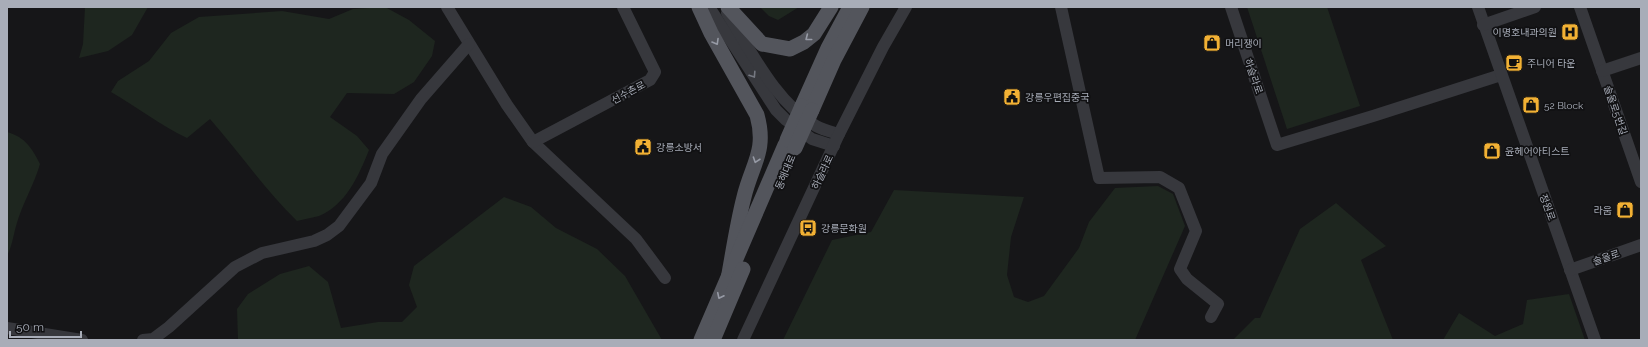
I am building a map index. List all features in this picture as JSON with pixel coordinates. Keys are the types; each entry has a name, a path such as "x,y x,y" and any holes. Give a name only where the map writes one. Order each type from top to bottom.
{"main road":[{"path":"699,7 711,32 757,115 761,128 762,139 744,196 728,279"},
{"path":"728,7 762,44 790,48 804,42 814,34 831,7"},
{"name":"동해대로","path":"701,340 807,108 828,48 850,7"},
{"name":"동해대로","path":"807,108 862,7"},
{"name":"동해대로","path":"713,340 790,146"}],"street":[{"path":"447,7 507,105 533,142 636,239 665,278"},
{"name":"선수촌로","path":"533,142 650,80 655,72 623,7"},
{"path":"709,7 776,110 786,120 812,139 834,146"},
{"path":"723,7 782,99 797,113 817,127 839,134"},
{"name":"하슬라로","path":"743,340 839,134 883,47 906,7"},
{"path":"1061,7 1099,178 1160,178 1179,188 1196,231 1180,269 1187,279 1218,304 1211,318"},
{"name":"하슬라로","path":"1231,7 1277,145 1501,75"},
{"name":"정원로","path":"1478,7 1483,25 1595,340"},
{"path":"1483,25 1535,7"},
{"name":"솔올로5번길","path":"1580,7 1602,70 1636,148 1641,182"},
{"path":"143,340 153,339 169,327 235,267 262,253 314,240 327,235 339,226 371,183 382,154 421,98 469,44"},
{"path":"1602,70 1641,58"},
{"name":"솔올로","path":"1570,270 1641,245"},
{"path":"7,328 82,340"}],"shaded area":[{"path":"85,7 148,7 132,35 108,51 79,58 83,44"},
{"path":"385,7 409,20 435,41 432,56 414,82 394,94 347,93 330,117 357,136 369,150 356,179 344,197 337,205 319,216 297,221 274,197 210,119 187,138 111,92 118,81 149,61 171,33 199,17 282,11 329,19 353,9"},
{"path":"760,7 799,7 778,20 769,16"},
{"path":"1247,7 1327,7 1360,106 1287,129"},
{"path":"7,132 23,140 34,153 40,164 16,226 7,256"},
{"path":"1158,186 1173,194 1185,226 1135,340 783,340 832,240 871,232 894,190 1024,197 1011,237 1007,275 1014,297 1028,302 1044,296 1079,248 1089,222 1115,188"},
{"path":"504,197 531,207 556,228 597,249 625,276 662,340 238,340 237,309 248,294 280,274 309,266 328,282 341,328 378,322 402,322 417,307 409,285 414,266"},
{"path":"1336,203 1386,246 1361,260 1393,340 1233,340 1255,318 1260,318 1300,229"},
{"path":"1569,294 1585,340 1443,340 1459,313 1495,336 1523,324 1527,300"}],"place":[{"name":"이명호내과의원","path":"1570,32"},
{"name":"머리쟁이","path":"1212,43"},
{"name":"주니어 타운","path":"1514,63"},
{"name":"강릉우편집중국","path":"1012,97"},
{"name":"52 Block","path":"1531,105"},
{"name":"강릉소방서","path":"643,147"},
{"name":"윤헤어아티스트","path":"1492,151"},
{"name":"라움","path":"1625,210"},
{"name":"강릉문화원","path":"808,228"}]}
